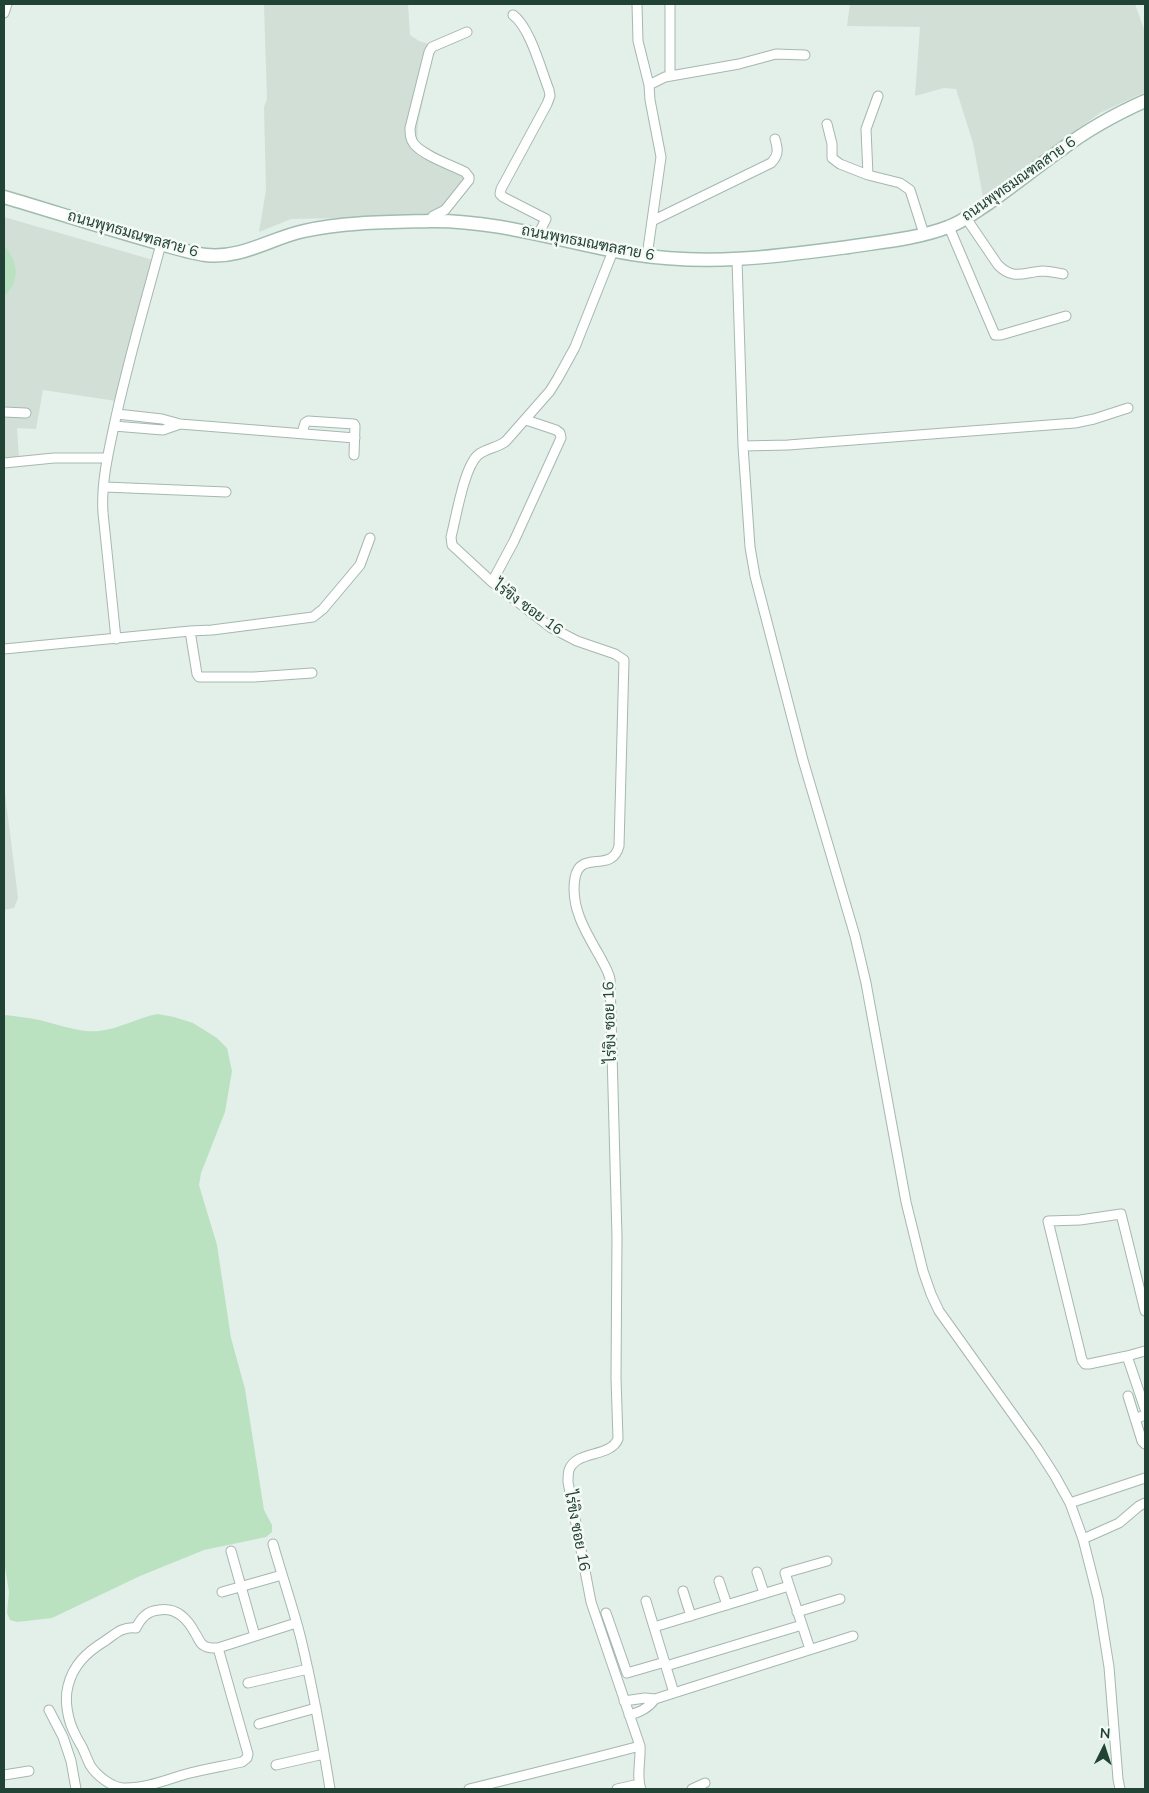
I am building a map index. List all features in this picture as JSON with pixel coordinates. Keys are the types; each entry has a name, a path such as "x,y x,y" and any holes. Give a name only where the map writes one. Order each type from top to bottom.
{"main road":[{"name":"ถนนพุทธมณฑลสาย 6","path":"4,197 204,255 230,255 250,250 272,240 311,230 370,223 431,221 492,225 647,256 696,260 737,260 806,253 924,234 949,227 986,205 1076,139 1145,101"}],"street":[{"path":"4,14 7,4"},
{"path":"637,4 638,41 649,85 661,157 647,256"},
{"path":"670,4 670,76"},
{"path":"513,15 522,22 527,31 550,96 540,118 500,189 500,194 503,198 546,219 538,235"},
{"path":"431,221 433,216 445,210 469,180 469,177 465,172 422,151 414,144 410,137 410,128 432,47 467,32"},
{"path":"649,85 659,79 670,76 739,64 776,54 804,56"},
{"path":"868,175 866,129 878,96"},
{"path":"827,124 832,144 832,158 840,164 868,175 900,183 910,190 924,234"},
{"path":"652,221 771,163 778,150 775,138"},
{"path":"969,216 998,265 1005,271 1012,275 1041,271 1063,274"},
{"path":"949,227 995,335 1002,335 1066,316"},
{"path":"116,639 102,499 107,458 114,426 161,244"},
{"name":"ไร่ขิง ซอย 16","path":"613,250 574,347 550,391 506,441 501,445 482,452 472,463 465,480 451,537 452,545 492,582 562,634 616,654 624,660 619,846 617,854 611,859 579,866 576,870 574,887 578,914 610,979 617,1236 616,1378 618,1439 612,1448 579,1460 570,1469 568,1482 591,1602 640,1746 640,1786"},
{"path":"737,260 743,446 750,547 755,576 803,760 856,936 906,1202 923,1271 931,1294 944,1318 1037,1448 1070,1503 1083,1540 1098,1598 1109,1667 1116,1764 1120,1789"},
{"path":"743,446 1075,423 1128,408"},
{"path":"4,412 26,413"},
{"path":"117,414 162,419 180,424 355,438"},
{"path":"492,582 514,541 561,438 560,433 556,430 526,420"},
{"path":"302,433 305,423 308,421 354,424 354,455"},
{"path":"114,426 163,430 180,424"},
{"path":"4,463 54,458 107,458"},
{"path":"104,487 226,492"},
{"path":"4,649 212,630 313,618 323,609 360,565 370,538"},
{"path":"190,631 199,677 254,677 312,673"},
{"path":"1145,1311 1121,1214 1080,1220 1048,1221 1082,1360 1085,1364 1089,1364 1145,1352"},
{"path":"1127,1356 1145,1409"},
{"path":"1128,1396 1142,1441 1145,1444"},
{"path":"1135,1419 1145,1415"},
{"path":"1070,1503 1145,1478"},
{"path":"1083,1540 1119,1523 1145,1503"},
{"path":"273,1544 308,1669 330,1789"},
{"path":"231,1551 255,1636"},
{"path":"810,1649 785,1573 827,1561"},
{"path":"757,1572 764,1593"},
{"path":"222,1592 282,1575"},
{"path":"719,1581 727,1605"},
{"path":"654,1627 789,1586"},
{"path":"683,1591 691,1616"},
{"path":"798,1612 840,1599"},
{"path":"646,1601 674,1693"},
{"path":"218,1648 248,1754 247,1758 242,1762 123,1788 113,1785 90,1766 69,1720 66,1699 67,1689 74,1670 81,1659 118,1632 129,1627 136,1628 146,1614 164,1609 175,1610 185,1617 201,1644 210,1648 218,1648 296,1623"},
{"path":"606,1613 627,1673 802,1625"},
{"path":"624,1701 645,1698 655,1699 853,1636"},
{"path":"248,1683 308,1669"},
{"path":"629,1715 648,1707 655,1699"},
{"path":"259,1724 316,1708"},
{"path":"50,1710 72,1761 76,1789"},
{"path":"469,1789 552,1770 640,1746"},
{"path":"276,1765 324,1754"},
{"path":"4,1775 29,1771"},
{"path":"692,1789 705,1783"},
{"path":"617,1789 640,1786"}],"shaded area":[{"path":"264,4 408,4 410,35 419,41 435,46 418,123 417,145 475,175 445,216 291,219 259,232 266,190 264,107 267,99"},
{"path":"850,4 1135,4 1145,32 1145,92 1100,113 983,197 973,143 956,89 944,88 915,96 920,27 847,26"},
{"path":"4,217 153,260 116,401 43,390 36,429 17,428 19,458 4,459"},
{"path":"4,785 18,898 14,908 4,910"}],"green space":[{"path":"4,245 15,264 16,271 13,284 4,297"},
{"path":"158,1014 193,1023 217,1038 227,1048 232,1071 225,1112 201,1173 199,1185 217,1245 231,1338 245,1389 264,1510 272,1525 272,1532 266,1537 204,1550 140,1576 52,1618 17,1622 10,1620 7,1613 9,1592 4,1561 4,1015 30,1018 75,1029 99,1031"}]}
